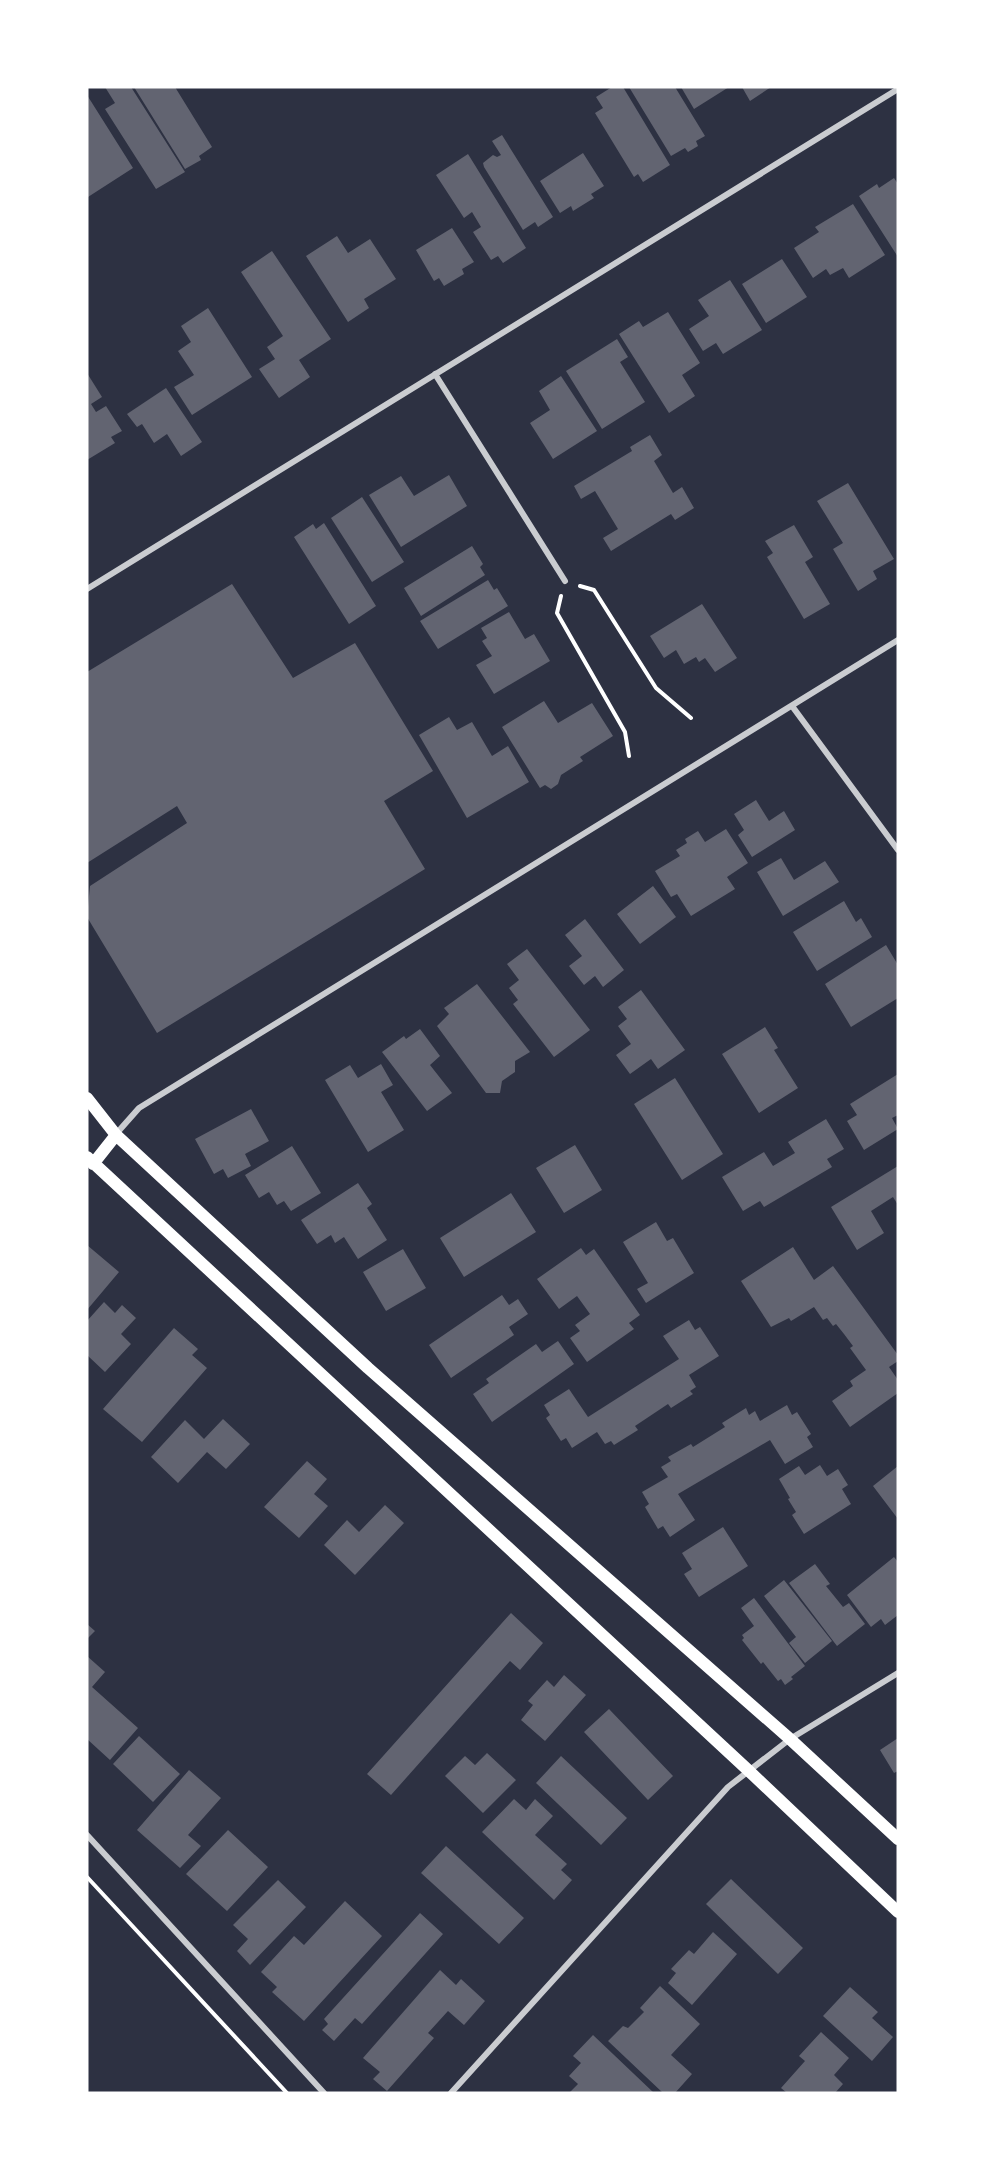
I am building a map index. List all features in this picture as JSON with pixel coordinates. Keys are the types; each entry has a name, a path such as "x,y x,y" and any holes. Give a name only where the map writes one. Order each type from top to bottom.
{"main road":[{"path":"87,1098 116,1135 368,1368 790,1739 898,1839"},
{"path":"116,1135 89,1164 749,1771 898,1912"}],"street":[{"path":"87,589 898,89"},
{"path":"435,374 565,581"},
{"path":"116,1135 138,1108 898,640"},
{"path":"792,706 898,850"},
{"path":"451,2093 728,1787 790,1739 898,1674"},
{"path":"87,1835 324,2093"}],"path":[{"path":"629,756 625,732 557,613 565,581 594,590 656,688 691,718"},
{"path":"87,1877 287,2093"}],"building":[{"path":"105,87 131,87 185,172 156,189 105,109 115,103"},
{"path":"134,87 175,87 212,147 199,156 201,160 185,169"},
{"path":"612,87 623,87 670,165 643,182 638,174 634,177 595,113 603,108 596,97"},
{"path":"629,87 675,87 705,136 696,141 698,146 688,152 685,148 671,156"},
{"path":"681,87 729,87 694,109"},
{"path":"742,87 771,87 750,101"},
{"path":"87,95 133,168 88,197 87,196"},
{"path":"502,135 553,217 538,227 535,222 523,230 484,167 483,163 493,155 497,157 501,155 492,141"},
{"path":"583,153 604,186 591,194 594,198 573,211 571,206 560,213 540,181"},
{"path":"468,154 526,248 503,263 498,256 491,260 473,232 481,227 472,212 464,218 436,175"},
{"path":"894,178 898,184 898,257 859,196 877,184 879,188"},
{"path":"853,204 885,255 849,278 843,268 830,275 826,269 813,278 794,248 819,232 815,227"},
{"path":"452,228 474,262 462,269 464,274 444,286 439,278 434,281 416,250"},
{"path":"337,236 348,253 370,239 396,279 364,299 369,308 348,322 306,256"},
{"path":"272,251 331,339 299,360 310,377 279,398 259,369 275,359 267,347 283,336 241,272"},
{"path":"782,259 807,297 766,323 742,284"},
{"path":"730,280 762,330 723,354 716,343 703,351 689,329 709,316 698,300"},
{"path":"208,308 252,377 192,415 174,387 194,375 178,351 191,342 181,326"},
{"path":"668,312 700,363 682,375 695,396 669,413 619,334 639,321 643,327"},
{"path":"617,339 628,357 620,362 645,402 602,429 566,371"},
{"path":"87,373 102,397 91,404 96,412 106,406 122,431 111,437 115,443 87,460"},
{"path":"561,376 597,431 553,459 530,423 550,410 539,391"},
{"path":"166,388 202,442 181,456 167,434 154,443 142,424 137,427 127,414"},
{"path":"650,435 662,455 654,461 673,493 682,487 694,508 675,520 671,514 611,551 603,538 618,529 595,491 581,499 574,486 632,451 630,447"},
{"path":"449,475 467,506 401,547 369,495 401,476 414,496"},
{"path":"848,483 894,559 873,571 877,579 858,591 833,549 843,543 817,501"},
{"path":"362,497 404,562 372,582 331,518"},
{"path":"324,523 376,606 349,624 294,537 313,524 316,529"},
{"path":"794,525 813,557 805,562 830,604 804,619 767,557 773,553 765,541"},
{"path":"472,546 483,564 480,567 485,575 421,616 404,588"},
{"path":"488,580 494,590 497,588 508,606 438,649 420,621"},
{"path":"232,584 293,678 355,643 433,771 384,801 425,869 157,1033 87,917 90,886 187,823 177,806 87,863 87,672"},
{"path":"702,604 737,658 715,672 705,658 699,662 696,657 684,664 676,650 664,658 650,636"},
{"path":"509,612 525,639 534,634 550,661 494,694 476,665 492,656 482,641 487,638 481,628"},
{"path":"544,701 558,723 592,703 613,736 580,757 583,761 561,775 558,784 551,789 545,785 540,788 502,727"},
{"path":"449,717 457,730 472,722 492,756 508,746 529,782 467,818 419,735"},
{"path":"756,800 769,821 784,811 795,830 752,857 738,835 744,830 734,814"},
{"path":"726,829 748,863 727,877 735,889 691,916 677,894 671,897 655,871 680,856 676,850 687,843 685,839 698,831 705,842"},
{"path":"781,858 794,880 825,861 839,882 783,916 757,872"},
{"path":"653,886 676,917 640,944 617,914"},
{"path":"844,901 856,922 861,918 872,937 817,971 793,932"},
{"path":"585,919 624,970 603,987 595,976 584,985 569,966 582,956 565,935"},
{"path":"886,945 898,965 898,998 851,1027 825,984"},
{"path":"527,949 590,1030 554,1057 513,1004 518,1000 509,988 519,980 507,964"},
{"path":"477,984 530,1052 515,1061 515,1072 502,1081 500,1093 486,1093 437,1026 449,1014 444,1008"},
{"path":"641,990 685,1050 658,1069 651,1059 630,1074 616,1055 631,1044 618,1026 627,1019 618,1007"},
{"path":"765,1027 778,1048 774,1050 798,1088 759,1113 722,1054"},
{"path":"420,1029 440,1056 430,1065 452,1093 427,1111 382,1052 404,1036 406,1039"},
{"path":"381,1064 393,1085 381,1092 404,1130 368,1152 325,1080 350,1065 358,1078"},
{"path":"898,1074 898,1115 892,1118 898,1129 864,1150 847,1121 857,1115 850,1104"},
{"path":"675,1078 723,1154 682,1180 634,1104"},
{"path":"251,1109 269,1141 245,1154 251,1166 228,1178 223,1169 214,1174 195,1139"},
{"path":"826,1119 844,1149 827,1159 832,1167 764,1207 760,1201 743,1211 722,1177 764,1152 773,1166 795,1153 788,1142"},
{"path":"575,1145 602,1190 564,1213 536,1168"},
{"path":"292,1146 321,1193 291,1211 284,1201 277,1205 269,1192 259,1198 245,1175"},
{"path":"898,1166 898,1205 893,1197 871,1211 884,1233 857,1250 831,1207"},
{"path":"358,1183 372,1204 367,1208 387,1240 358,1259 344,1237 335,1243 331,1235 317,1244 301,1220"},
{"path":"511,1193 536,1232 464,1277 440,1238"},
{"path":"656,1222 667,1241 673,1238 694,1273 646,1303 637,1289 648,1283 623,1242"},
{"path":"87,1245 119,1272 87,1310"},
{"path":"793,1247 814,1280 833,1266 898,1355 898,1361 889,1367 898,1380 898,1393 850,1427 832,1401 853,1386 850,1381 866,1370 850,1348 853,1346 836,1324 833,1326 827,1318 823,1320 814,1307 791,1321 789,1318 771,1327 741,1281"},
{"path":"581,1248 586,1255 594,1249 640,1315 629,1323 634,1329 587,1362 570,1338 580,1331 575,1325 590,1314 577,1296 559,1309 537,1279"},
{"path":"403,1249 426,1288 386,1311 363,1272"},
{"path":"502,1295 509,1305 518,1299 528,1314 509,1327 514,1335 451,1378 429,1345"},
{"path":"104,1302 115,1313 122,1305 136,1318 121,1334 131,1344 105,1372 87,1355 87,1321"},
{"path":"689,1320 695,1330 700,1327 719,1356 689,1375 696,1387 690,1391 693,1394 671,1408 668,1404 635,1426 638,1430 614,1445 611,1441 605,1444 597,1432 572,1448 566,1438 561,1441 546,1418 550,1415 544,1405 569,1389 588,1417 679,1359 663,1336"},
{"path":"174,1328 198,1349 192,1355 207,1368 142,1442 103,1409"},
{"path":"558,1341 574,1364 492,1422 473,1394 489,1383 486,1379 536,1344 542,1352"},
{"path":"787,1405 792,1415 797,1412 811,1434 807,1437 813,1447 785,1464 770,1440 678,1494 695,1520 670,1537 663,1526 658,1529 645,1507 649,1504 642,1492 668,1477 661,1467 671,1461 668,1457 691,1444 693,1447 725,1427 722,1423 746,1408 749,1415 755,1411 760,1421"},
{"path":"223,1419 250,1444 226,1469 207,1452 178,1483 151,1457 185,1420 204,1439"},
{"path":"307,1461 327,1479 314,1494 328,1506 299,1538 264,1507"},
{"path":"820,1465 827,1476 838,1469 848,1485 842,1489 851,1504 804,1534 792,1515 796,1512 779,1479 799,1466 805,1475"},
{"path":"898,1466 898,1519 873,1486"},
{"path":"385,1505 404,1523 355,1575 324,1545 347,1520 359,1532"},
{"path":"723,1527 748,1566 699,1597 684,1574 692,1569 682,1553"},
{"path":"894,1557 898,1562 898,1615 885,1625 881,1619 871,1627 847,1595"},
{"path":"815,1564 830,1584 826,1586 843,1607 849,1603 865,1624 837,1646 789,1583"},
{"path":"784,1580 832,1641 805,1663 789,1643 796,1637 764,1596"},
{"path":"754,1598 805,1666 785,1685 781,1679 778,1681 763,1662 761,1664 742,1640 744,1638 742,1635 754,1626 741,1608"},
{"path":"511,1613 543,1643 520,1670 510,1661 391,1795 367,1774"},
{"path":"87,1624 95,1631 87,1639"},
{"path":"87,1656 105,1672 92,1687 138,1728 110,1760 87,1739"},
{"path":"564,1675 586,1695 545,1741 521,1720 533,1705 528,1701 547,1680 554,1687"},
{"path":"609,1709 673,1776 648,1800 584,1732"},
{"path":"139,1736 180,1774 153,1802 113,1764"},
{"path":"898,1738 898,1771 894,1773 880,1750"},
{"path":"487,1753 516,1780 483,1813 445,1776 465,1756 475,1765"},
{"path":"561,1756 627,1818 601,1845 536,1783"},
{"path":"189,1770 221,1798 188,1835 201,1846 180,1868 137,1830"},
{"path":"514,1799 526,1810 535,1799 553,1816 535,1835 567,1864 561,1870 572,1880 554,1900 482,1832"},
{"path":"228,1830 268,1867 227,1911 186,1874"},
{"path":"446,1846 524,1918 499,1944 421,1873"},
{"path":"731,1879 803,1948 778,1974 706,1904"},
{"path":"278,1880 306,1907 250,1965 237,1951 248,1939 233,1925"},
{"path":"345,1901 382,1936 304,2021 272,1992 277,1987 261,1972 294,1936 304,1945"},
{"path":"420,1913 443,1934 362,2024 355,2018 334,2041 322,2030 328,2024 324,2019"},
{"path":"713,1932 737,1954 692,2005 668,1983 676,1973 671,1969 689,1950 694,1954"},
{"path":"440,1970 456,1985 461,1979 485,2001 464,2025 448,2011 428,2033 434,2038 387,2091 373,2079 380,2072 363,2058"},
{"path":"660,1986 700,2024 671,2055 692,2074 675,2093 663,2093 608,2041 623,2026 628,2028 644,2012 640,2008"},
{"path":"850,1987 878,2012 872,2018 893,2037 872,2061 823,2016"},
{"path":"821,2032 849,2058 834,2075 843,2084 835,2093 787,2093 781,2088 805,2061 799,2056"},
{"path":"593,2035 654,2093 569,2093 578,2084 569,2076 581,2063 573,2056"}]}
